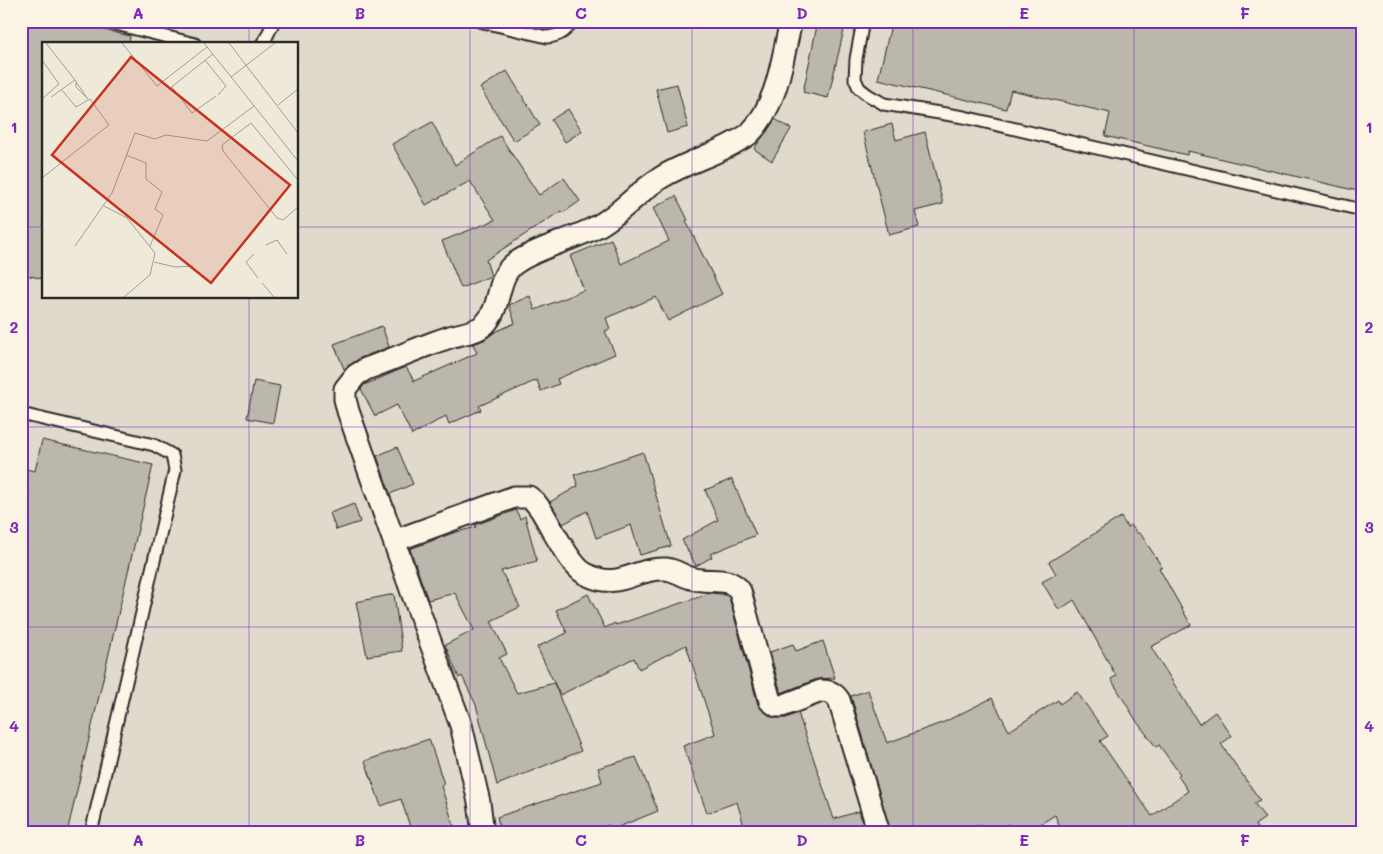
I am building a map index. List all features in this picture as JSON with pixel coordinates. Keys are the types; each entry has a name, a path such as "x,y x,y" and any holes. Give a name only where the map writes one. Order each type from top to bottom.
{"street":[{"path":"483,833 479,802 461,725 348,411 345,389 356,375 366,369 450,337 475,331 485,324 493,313 504,277 515,262 596,227 612,218 640,193 662,177 722,150 748,135 760,121 775,88 791,21"},
{"path":"394,542 514,498 529,497 541,510 574,564 583,572 598,580 609,582 666,569 692,579 724,581 736,585 740,592 770,701 777,706 782,706 827,691 839,700 880,833"}],"lane":[{"path":"104,21 187,42"},
{"path":"263,42 274,21"},
{"path":"479,21 547,37 558,36 568,28 572,21"},
{"path":"863,21 856,59 855,79 859,88 884,104 964,118 1362,210"},
{"path":"21,414 154,445 172,455 175,470 91,833"}],"shaded area":[{"path":"21,21 1362,21 1362,833 21,833"}],"building":[{"path":"21,21 66,21 130,36 129,42 42,42 42,279 21,274"},
{"path":"818,21 846,21 828,98 803,92"},
{"path":"892,21 1362,21 1362,177 1358,191 1188,151 1187,155 1105,136 1110,113 1011,90 1006,109 878,79"},
{"path":"507,71 540,125 514,141 480,88"},
{"path":"677,84 688,127 667,133 656,89"},
{"path":"568,109 582,131 565,142 551,120"},
{"path":"775,119 791,129 772,161 754,149"},
{"path":"432,122 455,165 500,136 539,195 564,178 580,201 563,213 561,211 486,260 491,276 461,288 442,241 495,220 470,181 426,205 392,144"},
{"path":"892,124 896,140 925,132 943,204 915,211 919,227 889,235 863,132"},
{"path":"676,196 688,220 686,221 722,294 668,321 656,297 606,318 610,329 605,331 615,354 557,379 559,384 541,391 537,380 479,406 481,410 449,424 446,416 412,435 397,405 375,416 361,389 364,385 406,367 414,381 477,353 473,344 515,323 509,305 530,296 535,310 584,290 570,256 611,239 621,264 669,241 653,208"},
{"path":"382,326 389,347 360,358 344,369 334,344"},
{"path":"254,381 280,386 273,423 247,418"},
{"path":"42,440 153,465 67,833 21,833 21,529 30,494 21,493 21,468 35,471"},
{"path":"397,447 413,484 390,494 377,456"},
{"path":"643,452 671,546 640,555 631,525 596,538 587,511 563,524 550,502 578,486 574,475"},
{"path":"732,479 756,535 710,554 712,557 696,566 682,540 718,520 705,490"},
{"path":"354,504 360,522 336,530 330,513"},
{"path":"516,510 520,519 525,516 537,561 501,571 520,607 491,621 507,654 499,658 517,693 554,683 581,751 497,785 476,705 462,676 459,678 445,645 474,630 455,593 428,600 410,549 453,533 476,527 475,525"},
{"path":"1121,517 1127,527 1131,525 1138,534 1140,533 1162,567 1159,568 1191,625 1151,647 1199,724 1215,712 1232,736 1221,744 1260,800 1254,803 1265,818 1255,825 1260,833 1062,833 1055,815 1026,833 1013,833 1008,824 993,833 986,833 981,824 961,833 891,833 851,696 868,690 887,743 944,722 992,698 1009,731 1058,700 1060,704 1077,692 1108,736 1100,741 1152,816 1188,791 1178,776 1180,774 1159,745 1156,747 1137,722 1111,679 1116,676 1074,600 1059,610 1042,582 1056,574 1049,562"},
{"path":"711,593 729,597 758,705 763,711 776,718 786,718 798,713 834,819 859,811 866,833 746,833 737,802 707,813 683,746 715,734 686,645 639,669 634,658 560,695 537,647 567,633 556,610 588,594 605,628 615,623 616,625"},
{"path":"394,594 402,651 367,656 356,602"},
{"path":"823,641 835,678 817,679 781,693 770,652 793,644 796,651"},
{"path":"429,739 444,784 441,786 454,826 435,833 412,833 401,799 381,806 365,761"},
{"path":"636,757 658,811 611,830 609,825 585,833 501,833 497,817 602,782 598,768"}]}
